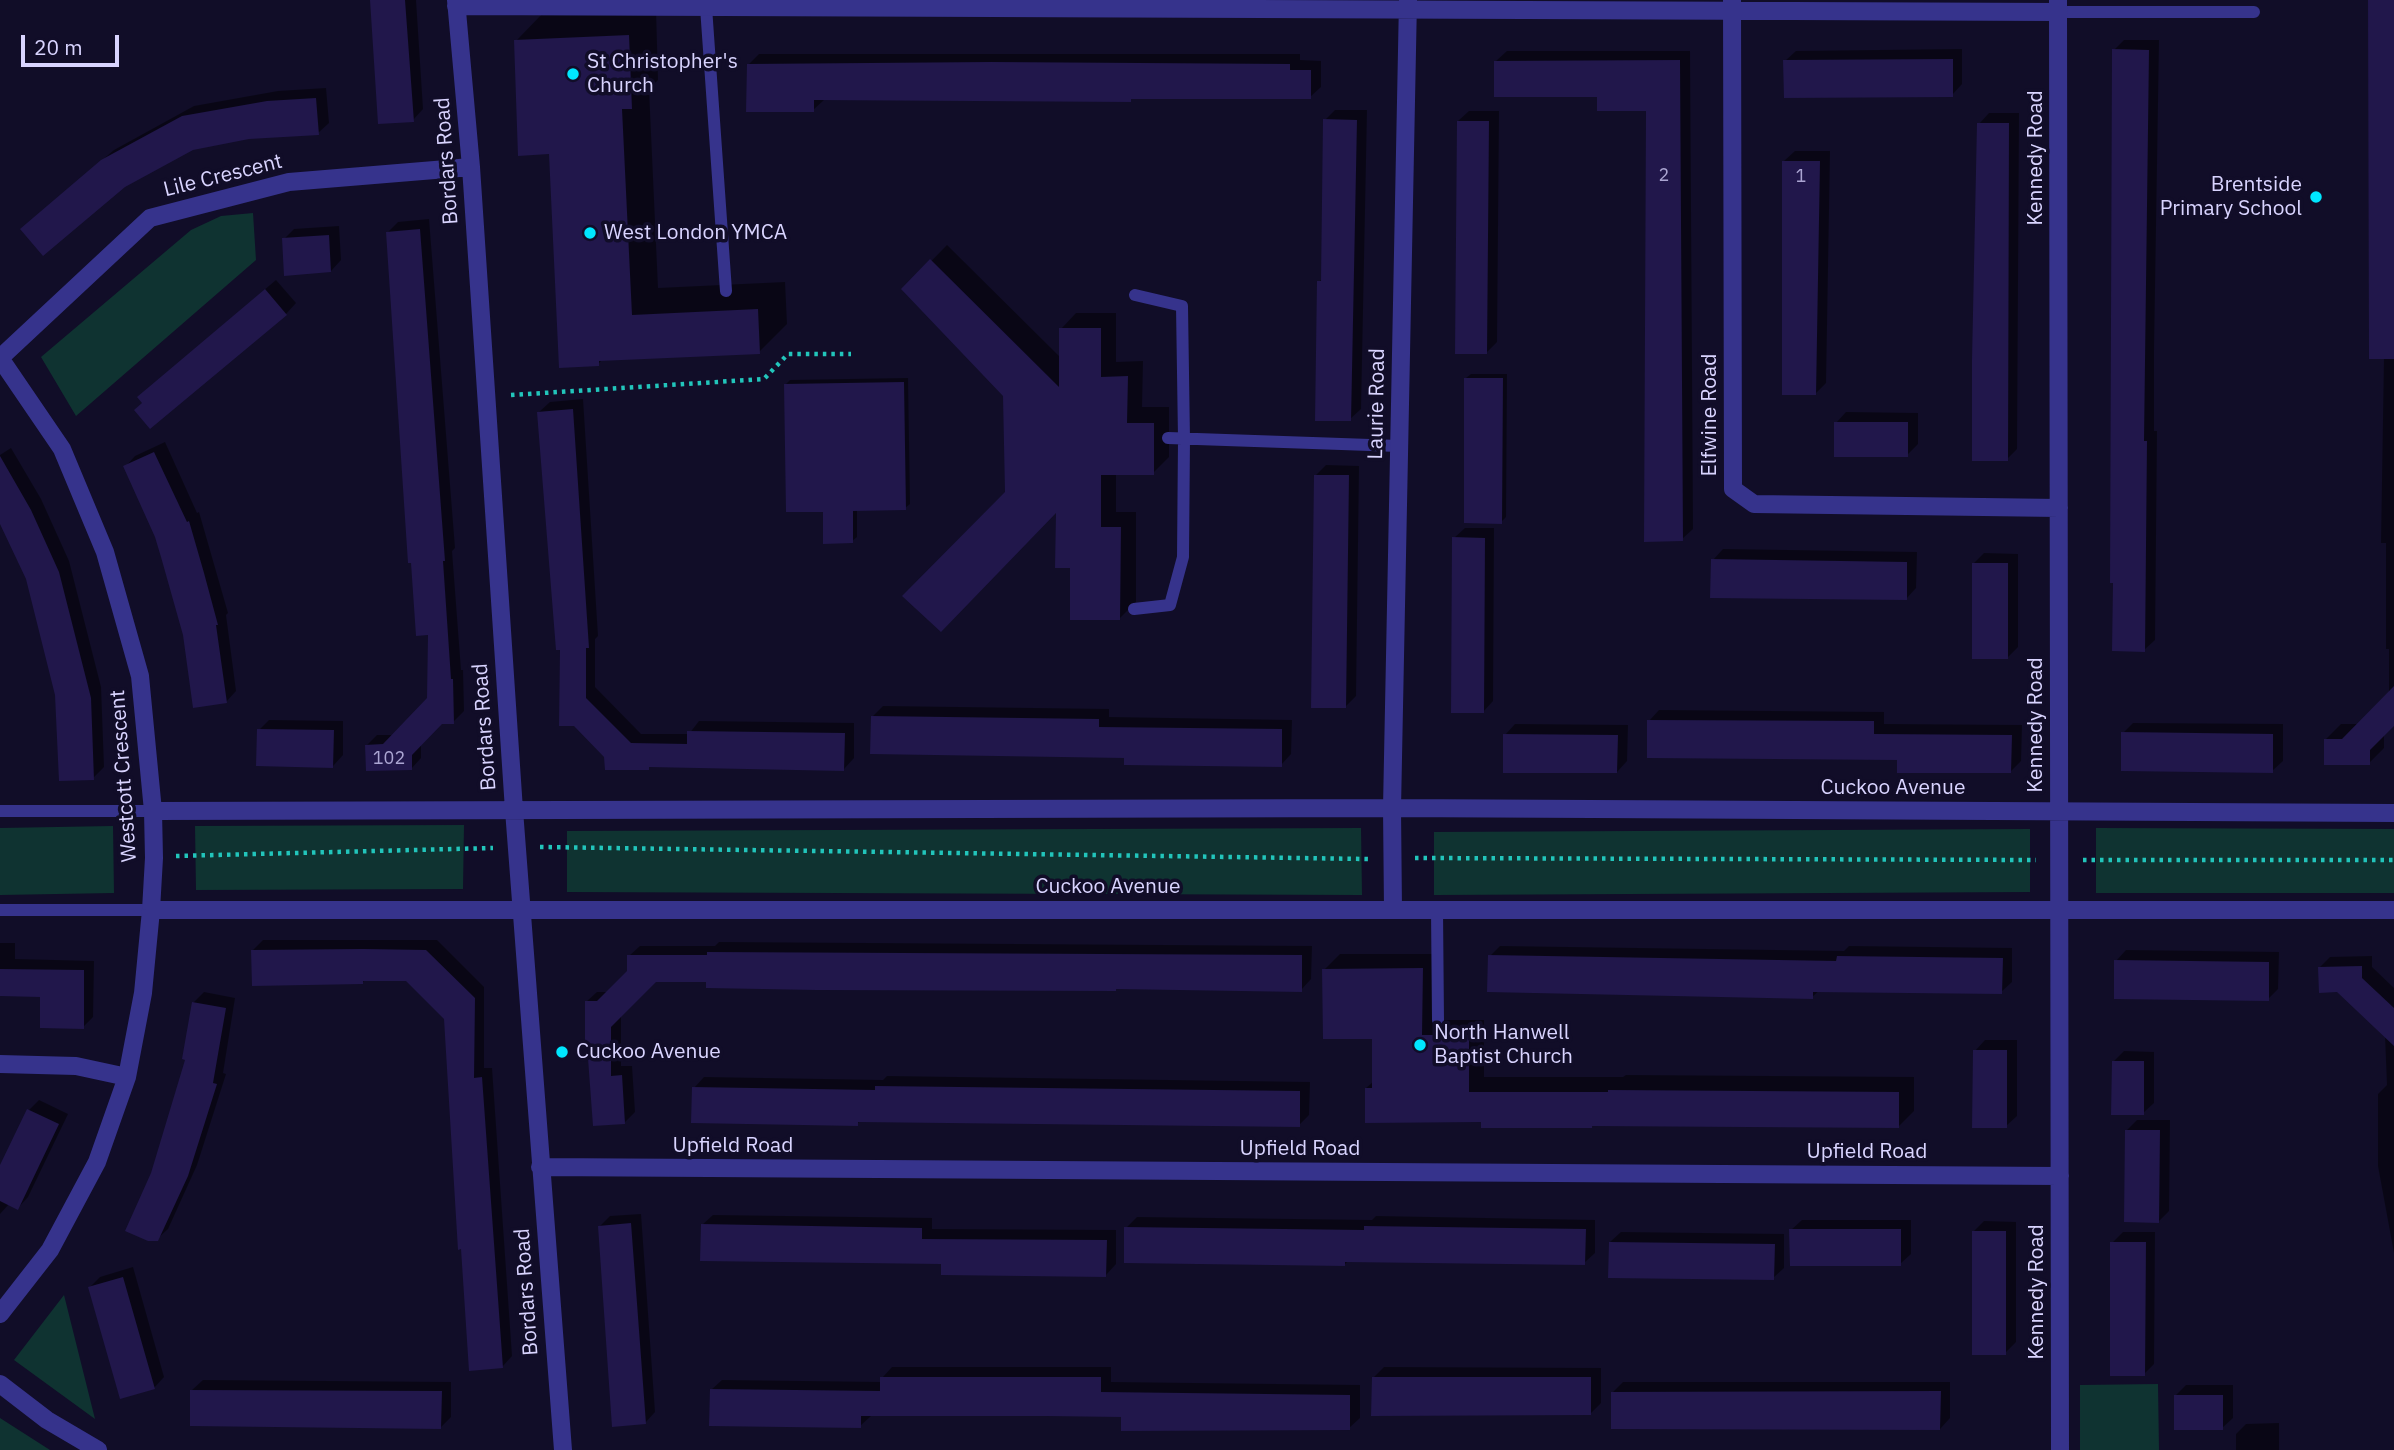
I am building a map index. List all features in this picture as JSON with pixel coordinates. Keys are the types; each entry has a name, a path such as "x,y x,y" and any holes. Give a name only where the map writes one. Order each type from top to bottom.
{"street":[{"path":"456,3 706,7 2059,6"},
{"name":"Bordars Road","path":"456,3 471,167 521,908 563,1450"},
{"name":"Laurie Road","path":"1392,808 1408,5"},
{"name":"Elfwine Road","path":"1732,5 1733,489 1754,504 2059,508"},
{"name":"Kennedy Road","path":"2059,6 2060,1450"},
{"name":"Lile Crescent","path":"0,358 149,218 289,182 471,167"},
{"name":"Westcott Crescent","path":"0,358 62,449 105,552 140,676 153,811 151,909 143,993 127,1077 97,1162 50,1250 0,1314"},
{"path":"1392,808 1393,911"},
{"name":"Cuckoo Avenue","path":"153,811 1392,808 2394,813"},
{"name":"Cuckoo Avenue","path":"151,909 2394,910"},
{"path":"0,1064 76,1066 127,1077"},
{"name":"Upfield Road","path":"540,1167 2060,1176"},
{"path":"0,1384 47,1420 97,1450"}],"lane":[{"path":"2059,6 2254,12"},
{"path":"706,7 726,291"},
{"path":"1134,609 1170,605 1183,557 1184,439 1182,306 1135,295"},
{"path":"1168,439 1399,446"},
{"path":"0,811 153,811"},
{"path":"0,910 151,909"},
{"path":"1437,911 1438,1020"}],"path":[{"path":"485,396 764,379 788,354 851,354"},
{"name":"Cuckoo Avenue","path":"543,847 1373,859"},
{"path":"175,856 494,848"},
{"path":"1420,858 2038,860"},
{"path":"2084,860 2394,860"}],"green space":[{"path":"253,213 256,260 76,416 41,357 191,230 221,216"},
{"path":"464,825 463,889 196,890 195,826"},
{"path":"113,826 114,893 0,895 0,828"},
{"path":"1361,828 1362,895 567,892 567,831"},
{"path":"2096,828 2394,829 2394,893 2096,893"},
{"path":"2030,829 2030,892 1434,895 1434,832"},
{"path":"64,1295 95,1419 14,1360"},
{"path":"2158,1384 2159,1450 2080,1450 2080,1385"},
{"path":"0,1418 50,1450 0,1450"}],"building":[{"path":"370,0 405,0 414,122 378,124"},
{"path":"2368,0 2394,0 2394,359 2369,359"},
{"name":"West London YMCA","path":"629,35 632,109 622,109 632,315 758,309 760,354 599,361 599,366 559,368 549,154 518,156 514,40"},
{"path":"2112,49 2149,50 2144,441 2147,441 2145,652 2112,651"},
{"path":"1953,59 1953,97 1784,98 1783,60"},
{"path":"1680,60 1683,541 1644,542 1646,111 1597,111 1597,97 1494,97 1494,61"},
{"path":"747,64 1290,64 1290,70 1311,70 1311,99 1131,99 1131,102 814,100 814,112 746,112"},
{"path":"316,98 319,135 249,139 193,150 125,187 43,256 20,229 101,160 182,116 267,101"},
{"path":"1323,119 1357,120 1351,421 1315,421 1317,281 1321,281"},
{"path":"1457,121 1489,121 1487,354 1455,354"},
{"path":"1977,123 2009,123 2008,461 1972,461"},
{"path":"1782,161 1820,161 1816,395 1782,395"},
{"path":"420,229 445,561 454,724 442,724 412,755 412,770 366,771 365,745 383,744 427,698 428,635 416,636 411,563 408,563 386,232"},
{"path":"329,235 331,272 284,276 282,238"},
{"path":"930,259 1059,387 1059,328 1101,328 1101,377 1128,376 1127,423 1154,423 1154,475 1101,475 1101,527 1121,527 1120,620 1070,620 1070,568 1055,568 1056,513 941,632 902,596 1005,492 1003,396 901,289"},
{"path":"265,289 287,315 150,429 134,410 142,403 137,397"},
{"path":"1464,378 1503,378 1502,524 1464,523"},
{"path":"904,382 906,510 853,511 853,543 823,544 823,512 786,512 784,384"},
{"path":"573,409 589,648 586,648 586,698 631,743 687,744 687,731 845,733 844,771 649,767 649,770 605,770 604,757 574,726 559,726 560,650 556,650 537,412"},
{"path":"1834,422 1908,422 1908,457 1834,457"},
{"path":"154,452 187,522 189,521 218,625 227,703 193,708 183,635 161,557 155,537 123,466"},
{"path":"0,456 31,510 59,572 91,698 94,780 59,781 55,695 26,579 0,524"},
{"path":"1314,475 1349,475 1346,708 1311,708"},
{"path":"1452,537 1485,538 1484,713 1451,713"},
{"path":"1711,559 1907,562 1907,600 1710,598"},
{"path":"1972,563 2008,563 2008,659 1972,659"},
{"path":"2394,686 2394,726 2370,750 2370,765 2324,765 2324,739 2342,739"},
{"path":"871,716 1099,719 1099,727 1282,729 1282,767 1124,765 1124,758 870,754"},
{"path":"1647,720 1874,721 1874,734 2012,735 2011,773 1897,773 1897,760 1647,758"},
{"path":"257,729 334,730 333,768 256,766"},
{"path":"2121,732 2273,734 2273,773 2121,771"},
{"path":"1503,734 1618,735 1617,773 1503,773"},
{"path":"251,950 426,950 475,998 474,1078 482,1077 503,1368 469,1371 461,1249 458,1250 444,1019 406,981 252,986"},
{"path":"707,952 1302,955 1302,992 1116,989 817,990 706,988 706,982 656,982 611,1027 611,1076 622,1075 625,1124 593,1126 585,1045 585,1001 597,1001 627,971 627,955 707,955"},
{"path":"1488,955 1836,961 1837,956 2003,958 2002,994 1813,992 1813,999 1487,992"},
{"path":"2114,960 2269,962 2269,1001 2114,999"},
{"path":"2362,966 2362,978 2394,1008 2394,1046 2337,992 2319,993 2318,967"},
{"path":"1423,968 1422,1035 1469,1035 1469,1092 1899,1092 1899,1128 1481,1128 1481,1122 1365,1123 1365,1088 1372,1088 1372,1039 1323,1039 1322,969"},
{"path":"0,969 84,970 84,1029 40,1028 40,997 0,996"},
{"path":"192,1002 226,1008 213,1083 217,1084 188,1176 158,1241 148,1241 125,1231 151,1173 185,1060 182,1059"},
{"path":"1973,1050 2007,1050 2007,1128 1972,1128"},
{"path":"2112,1061 2144,1061 2144,1115 2111,1115"},
{"path":"875,1086 1300,1091 1300,1127 691,1123 692,1087 875,1090"},
{"path":"27,1109 59,1124 18,1210 0,1201 0,1165"},
{"path":"2125,1130 2160,1130 2159,1223 2124,1222"},
{"path":"631,1223 646,1424 612,1427 598,1226"},
{"path":"701,1224 922,1228 922,1239 1107,1240 1106,1277 941,1275 941,1264 700,1261"},
{"path":"1364,1226 1586,1229 1585,1265 1124,1263 1124,1227 1364,1230"},
{"path":"1789,1229 1901,1229 1901,1266 1790,1266"},
{"path":"1972,1231 2006,1231 2006,1355 1972,1355"},
{"path":"1609,1242 1775,1244 1774,1280 1608,1278"},
{"path":"2110,1242 2146,1242 2145,1376 2110,1376"},
{"path":"123,1277 155,1389 120,1399 88,1287"},
{"path":"880,1377 1101,1377 1101,1392 1350,1395 1350,1430 1121,1431 1121,1417 1046,1416 861,1416 861,1428 709,1426 710,1389 880,1391"},
{"path":"1372,1377 1591,1377 1591,1415 1371,1416"},
{"path":"190,1390 442,1391 441,1429 190,1426"},
{"path":"1941,1391 1940,1430 1611,1429 1611,1392"},
{"path":"2174,1395 2223,1395 2223,1430 2174,1430"}],"place":[{"name":"St Christopher's Church","path":"573,74"},
{"name":"Brentside Primary School","path":"2316,197"},
{"name":"West London YMCA","path":"590,233"},
{"name":"North Hanwell Baptist Church","path":"1420,1045"},
{"name":"Cuckoo Avenue","path":"562,1052"}]}
